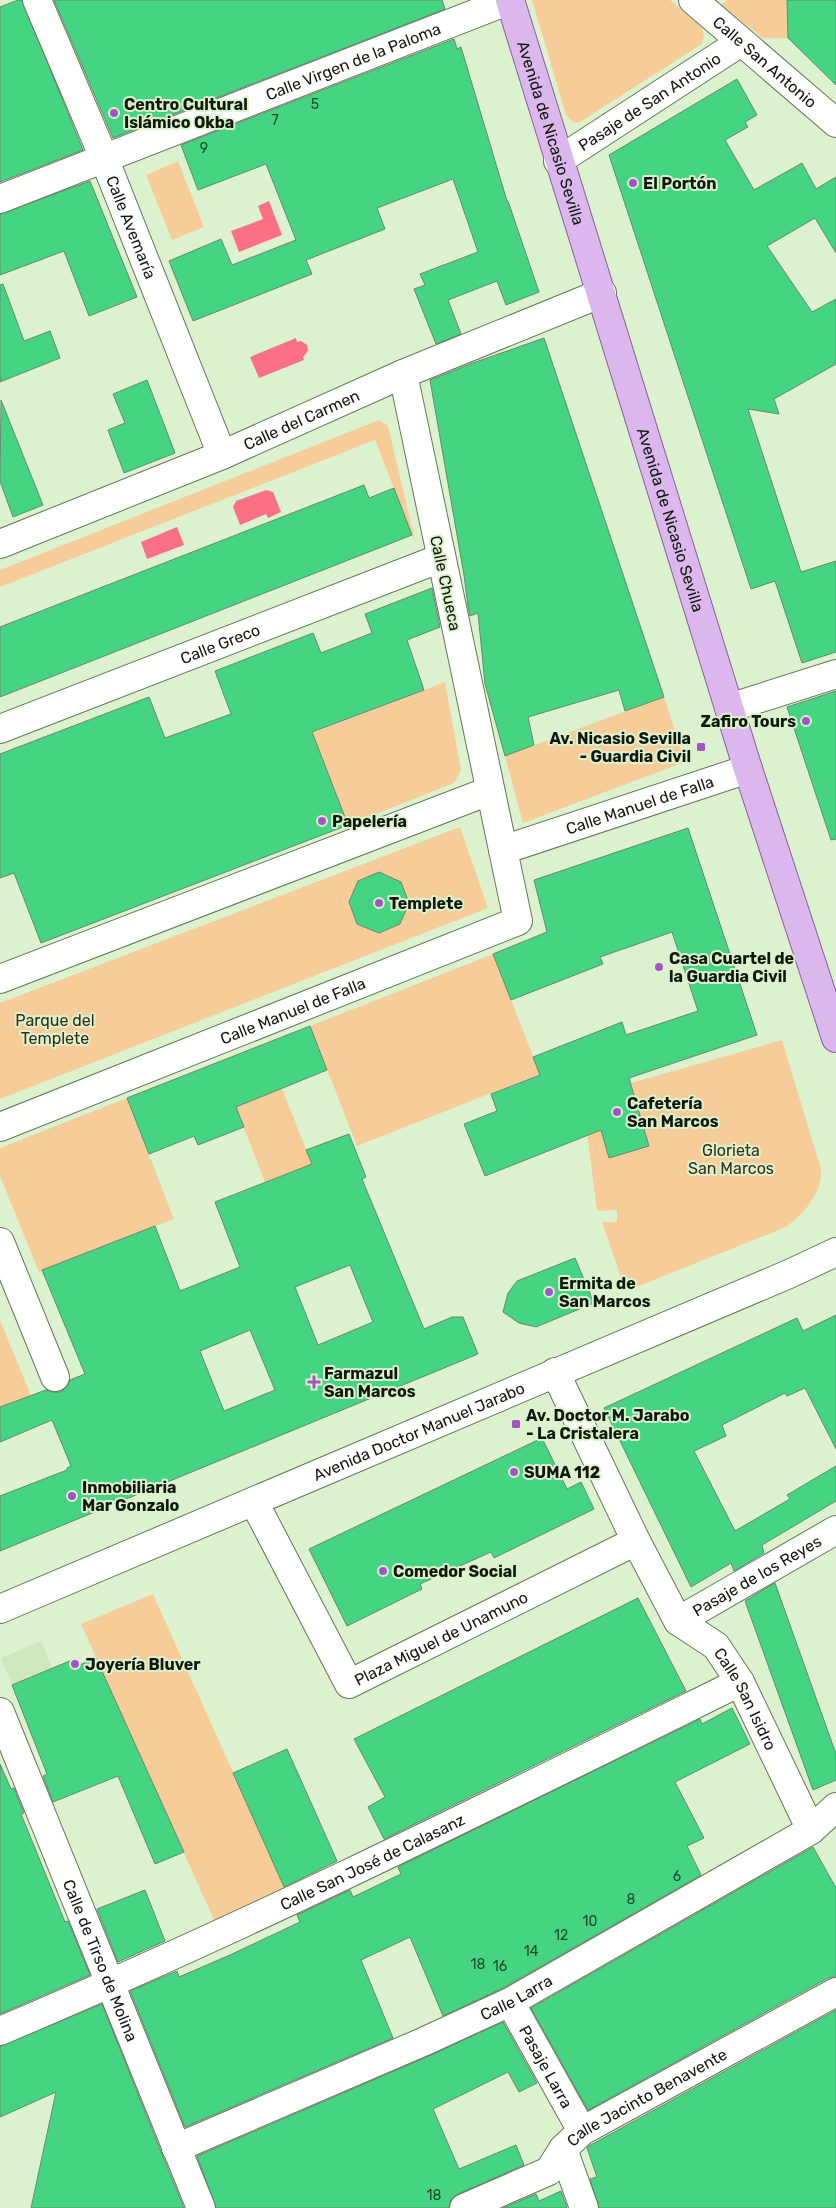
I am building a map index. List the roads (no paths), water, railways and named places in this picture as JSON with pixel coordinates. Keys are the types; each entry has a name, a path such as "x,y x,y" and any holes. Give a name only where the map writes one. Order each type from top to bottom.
{"main road":[{"name":"Avenida de Nicasio Sevilla","path":"510,0 558,161 602,293 748,769 836,1038"}],"street":[{"name":"Calle Avemaría","path":"36,0 104,158 222,455"},
{"name":"Calle Virgen de la Paloma","path":"0,199 510,0"},
{"name":"Calle San Antonio","path":"693,0 836,123"},
{"name":"Pasaje de San Antonio","path":"558,161 741,42"},
{"name":"Calle del Carmen","path":"0,544 222,455 402,374 602,293"},
{"name":"Calle Chueca","path":"402,374 489,791"},
{"name":"Calle Greco","path":"0,729 441,558"},
{"path":"729,708 836,674"},
{"name":"Calle Manuel de Falla","path":"503,850 748,769"},
{"path":"0,979 489,791"},
{"name":"Calle Manuel de Falla","path":"0,1127 518,921 489,791"},
{"name":"Avenida Doctor Manuel Jarabo","path":"0,1609 789,1274 836,1252"},
{"path":"2,1253 55,1377"},
{"path":"555,1372 636,1540"},
{"name":"Plaza Miguel de Unamuno","path":"254,1502 349,1684 636,1540"},
{"name":"Pasaje de los Reyes","path":"678,1621 836,1530"},
{"name":"Calle San Isidro","path":"636,1540 678,1621 716,1646 740,1682 811,1830"},
{"name":"Calle San José de Calasanz","path":"0,2031 109,1985 391,1854 740,1682"},
{"name":"Calle de Tirso de Molina","path":"0,1712 109,1985 201,2208"},
{"name":"Calle Larra","path":"176,2148 423,2042 510,2002 811,1830 836,1807"},
{"name":"Calle Jacinto Benavente","path":"464,2208 549,2171 572,2140 836,1992"},
{"name":"Pasaje Larra","path":"510,2002 572,2140 584,2208"}],"place":[{"name":"Centro Cultural Islámico Okba","path":"114,113"},
{"name":"El Portón","path":"633,183"},
{"name":"Zafiro Tours","path":"806,721"},
{"name":"Av. Nicasio Sevilla - Guardia Civil","path":"701,747"},
{"name":"Papelería","path":"322,821"},
{"name":"Templete","path":"379,903"},
{"name":"Casa Cuartel de la Guardia Civil","path":"659,967"},
{"name":"Cafetería San Marcos","path":"617,1112"},
{"name":"Ermita de San Marcos","path":"549,1292"},
{"name":"Farmazul San Marcos","path":"314,1382"},
{"name":"Av. Doctor M. Jarabo - La Cristalera","path":"516,1424"},
{"name":"SUMA 112","path":"514,1472"},
{"name":"Inmobiliaria Mar Gonzalo","path":"72,1496"},
{"name":"Comedor Social","path":"383,1571"},
{"name":"Joyería Bluver","path":"75,1664"}],"park label":[{"name":"Parque del Templete","path":"55,1029"},
{"name":"Glorieta San Marcos","path":"731,1159"}]}
